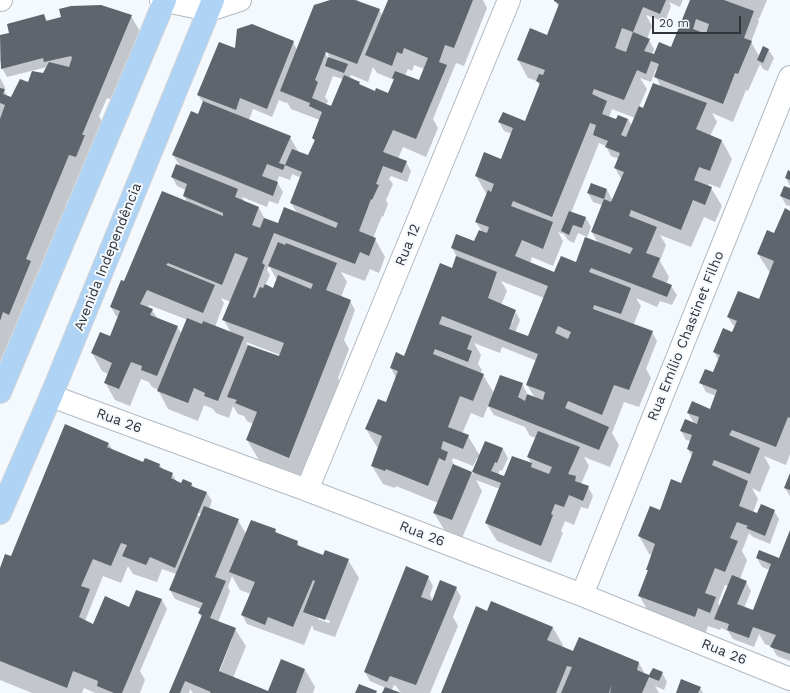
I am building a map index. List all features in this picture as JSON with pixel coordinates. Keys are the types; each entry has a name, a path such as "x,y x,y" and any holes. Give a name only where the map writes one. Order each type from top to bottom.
{"main road":[{"path":"0,392 163,0"},
{"name":"Avenida Independência","path":"0,513 52,396 211,5"}],"street":[{"path":"163,0 211,5 240,0"},
{"name":"Rua 12","path":"307,490 509,0"},
{"name":"Rua Emílio Chastinet Filho","path":"582,595 790,77"},
{"name":"Rua 26","path":"52,396 307,490 582,595 790,679"}],"building":[{"path":"330,0 355,0 380,9 357,64 326,52 315,80 318,82 312,98 331,106 344,75 375,91 376,88 388,93 394,79 392,78 395,71 419,80 428,58 404,48 402,54 397,52 392,66 365,55 388,0 473,0 454,48 445,45 439,62 447,65 416,139 393,130 383,152 407,161 402,173 383,166 376,184 379,185 372,200 371,199 359,231 376,238 369,256 360,252 355,264 274,233 262,263 265,265 253,297 255,298 260,287 263,288 265,284 273,288 278,275 311,289 313,284 268,266 278,242 285,245 286,243 337,263 326,290 351,300 289,458 246,440 257,412 235,403 237,400 227,397 248,345 279,356 284,343 222,320 248,258 235,253 222,285 168,263 166,265 215,285 203,313 147,290 140,304 153,309 150,315 178,326 157,376 141,370 142,366 131,362 119,389 104,383 112,363 91,353 100,332 110,336 120,311 110,307 121,280 124,281 162,191 223,216 223,213 183,196 187,184 171,177 176,164 238,189 235,197 259,207 252,225 260,228 264,218 278,223 284,207 336,228 338,223 290,203 302,172 285,165 292,149 308,155 315,140 312,138 322,112 309,106 310,103 280,91 314,5"},
{"path":"666,0 660,14 643,7 633,32 650,39 644,51 654,54 659,42 671,47 690,0 724,0 754,11 744,38 752,41 738,74 735,73 723,104 654,77 659,64 651,61 646,74 637,70 624,100 594,89 592,94 607,101 602,114 616,119 618,115 628,119 621,135 626,137 639,106 643,108 653,83 707,103 696,129 722,140 710,171 699,167 694,180 712,187 705,205 693,200 681,230 631,210 629,216 657,227 646,253 660,258 652,277 672,285 667,297 591,268 589,272 631,288 621,314 594,305 593,309 653,331 629,390 614,385 602,415 568,401 565,408 609,427 599,450 488,406 500,375 523,383 518,397 525,401 527,394 543,400 545,392 526,385 538,354 442,316 439,324 472,336 467,349 472,351 468,362 435,349 433,354 484,374 473,401 460,396 448,427 469,435 463,449 443,441 441,449 448,452 445,461 439,458 428,486 386,469 385,471 371,466 382,436 365,429 378,399 386,402 398,371 390,368 396,352 404,356 440,263 452,268 456,256 497,272 488,298 516,310 509,329 528,336 548,286 451,248 456,234 474,241 479,230 487,233 489,227 475,222 488,190 491,192 494,184 475,176 484,152 501,159 513,128 498,122 503,112 525,121 540,83 536,81 539,74 543,75 545,70 517,60 530,28 547,35 559,4 554,1","holes":["696,19 709,24 706,34 693,29","622,28 633,32 626,52 615,48","590,123 596,125 593,135 608,141 605,147 620,153 614,168 624,172 611,202 604,199 591,232 633,248 630,254 585,237 576,262 561,256 554,272 515,256 522,240 543,249 553,222 511,206 513,201 552,217","558,326 571,332 568,339 555,333"]},
{"path":"101,5 132,15 82,135 85,135 76,157 69,155 26,259 31,261 9,315 3,312 0,321 0,119 5,105 0,103 0,88 5,89 3,94 11,97 20,79 28,82 32,71 43,73 49,62 69,67 72,58 71,56 44,62 43,58 1,69 0,35 9,33 7,24 44,14 46,21 61,17 59,9 71,6"},
{"path":"252,24 294,41 267,109 240,98 236,110 197,95 219,42 235,48 237,29"},
{"path":"763,46 769,49 763,63 757,60"},
{"path":"328,57 348,64 344,73 325,66"},
{"path":"203,101 291,136 279,163 285,165 283,170 267,164 262,176 278,182 273,196 172,155 191,111 198,114"},
{"path":"788,170 790,171 790,180 785,178"},
{"path":"591,183 607,189 604,199 587,193"},
{"path":"784,186 790,188 790,200 780,196"},
{"path":"785,208 790,211 790,418 788,417 776,447 732,430 729,435 760,448 750,474 714,460 712,465 748,481 739,506 757,513 761,504 775,510 765,536 746,528 748,526 737,522 730,538 738,541 725,572 715,568 705,593 716,597 710,613 698,608 695,617 638,596 648,570 646,570 655,544 638,536 650,506 660,510 671,479 681,483 693,452 687,449 692,435 680,431 685,419 697,424 699,417 687,413 692,401 710,409 717,390 699,383 705,369 713,372 720,355 713,352 723,328 732,332 737,321 727,317 738,291 759,299 774,261 757,254 767,230 774,233"},
{"path":"569,211 586,217 582,228 573,225 569,235 561,231"},
{"path":"187,318 202,324 203,321 244,337 218,401 204,396 205,393 194,388 188,403 157,391"},
{"path":"65,424 109,443 107,447 143,462 145,458 160,464 159,467 173,473 171,478 181,483 183,479 192,483 191,486 207,492 175,568 150,557 146,565 122,556 127,545 121,543 111,566 93,559 81,586 90,589 79,617 93,624 105,596 129,607 136,590 162,599 122,693 114,693 97,686 98,681 73,671 67,688 0,661 0,568 5,554 11,556"},
{"path":"538,431 580,447 568,474 576,476 575,481 589,486 583,501 569,495 564,507 555,504 551,514 553,515 541,546 485,523 501,483 472,472 485,441 503,448 497,463 495,462 491,471 504,476 512,456 532,463 531,467 549,474 552,467 527,457"},
{"path":"453,464 472,472 452,520 433,513"},
{"path":"790,473 790,490 784,488"},
{"path":"204,506 239,519 215,577 226,581 210,618 236,628 219,671 268,691 281,659 305,669 296,693 210,693 211,692 185,681 180,693 169,693 202,615 198,613 203,603 169,590"},
{"path":"251,520 276,529 275,532 298,541 297,545 323,555 325,550 349,559 325,620 303,612 315,581 313,580 293,627 268,617 265,625 241,615 255,582 229,572"},
{"path":"790,530 790,654 770,647 776,635 753,627 749,638 727,630 729,624 714,619 732,575 747,581 737,604 753,610 771,564 756,558 759,550 779,558"},
{"path":"406,566 429,576 421,597 432,601 440,580 457,587 416,685 390,676 387,682 364,672"},
{"path":"491,601 553,627 547,640 573,651 579,637 639,662 637,670 649,675 653,668 663,672 659,681 649,677 642,693 610,693 612,684 609,693 561,693 572,667 567,666 556,693 441,693 476,606 487,611"},
{"path":"681,679 701,687 698,693 676,693"},
{"path":"359,684 377,691 376,693 355,693"},
{"path":"385,687 401,693 382,693"}]}
